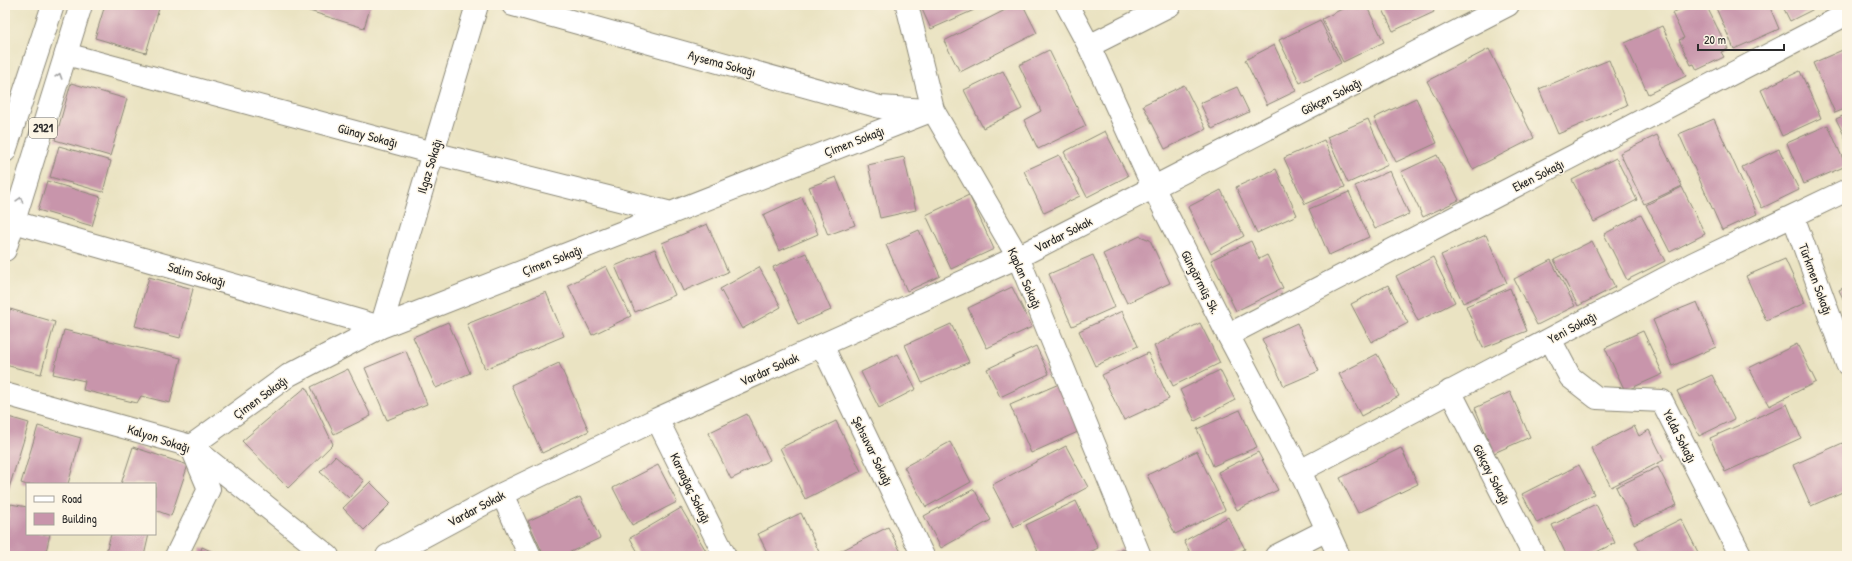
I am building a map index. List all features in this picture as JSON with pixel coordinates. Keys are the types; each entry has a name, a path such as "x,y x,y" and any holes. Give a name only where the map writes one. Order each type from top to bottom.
{"street":[{"name":"2921","path":"5,151 53,5"},
{"name":"2921","path":"5,250 81,5"},
{"name":"Ilgaz Sokağı","path":"381,327 477,5"},
{"name":"Aysema Sokağı","path":"513,5 880,107 933,110"},
{"name":"Kaplan Sokağı","path":"907,5 933,110 1018,257 1140,556"},
{"name":"Güngörmüş Sk.","path":"1067,5 1089,46 1153,188 1228,335 1300,471 1339,556"},
{"path":"1089,46 1170,5"},
{"name":"Gökçen Sokağı","path":"1153,188 1508,5"},
{"name":"Eken Sokağı","path":"1228,335 1847,14"},
{"name":"Günay Sokağı","path":"66,54 433,153 671,213"},
{"name":"Çimen Sokağı","path":"191,446 289,375 381,327 933,110"},
{"name":"Vardar Sokak","path":"387,556 502,494 657,419 1018,257 1153,188"},
{"name":"Yeni Sokağı","path":"1300,471 1692,264 1847,190"},
{"name":"Türkmen Sokağı","path":"1793,216 1847,364"},
{"name":"Salim Sokağı","path":"14,222 381,327"},
{"name":"Yelda Sokağı","path":"1550,339 1570,377 1597,398 1662,401 1741,556"},
{"name":"Şehsuvar Sokağı","path":"822,345 923,556"},
{"name":"Gökçay Sokağı","path":"1450,391 1534,556"},
{"name":"Kalyon Sokağı","path":"5,394 191,446 328,556"},
{"name":"Karaağaç Sokağı","path":"657,419 725,556"},
{"path":"176,556 209,489 191,446"},
{"path":"502,494 530,556"},
{"path":"1276,556 1327,530"}],"building":[{"path":"105,5 160,5 146,53 95,38"},
{"path":"290,5 371,5 364,28"},
{"path":"920,5 971,5 974,10 931,29"},
{"path":"1015,5 1023,5 1037,33 960,72 944,41"},
{"path":"1350,5 1366,5 1384,42 1343,62 1322,19"},
{"path":"1381,5 1431,5 1434,12 1393,31"},
{"path":"1689,5 1706,5 1728,49 1721,52 1724,57 1697,70 1694,64 1691,65 1679,40 1684,38 1672,13"},
{"path":"1722,5 1769,5 1779,29 1734,49 1716,8"},
{"path":"1782,5 1822,5 1790,21"},
{"path":"1320,20 1341,63 1300,83 1279,40"},
{"path":"1662,26 1686,76 1648,94 1625,43"},
{"path":"1274,45 1296,91 1267,105 1245,60"},
{"path":"1847,48 1847,108 1835,113 1813,63"},
{"path":"1489,49 1534,138 1473,169 1427,81"},
{"path":"1049,50 1086,126 1038,149 1024,120 1041,111 1019,65"},
{"path":"1609,60 1627,105 1558,134 1539,89"},
{"path":"1003,71 1022,109 983,128 964,90"},
{"path":"1800,71 1821,118 1782,136 1761,90"},
{"path":"71,83 127,99 110,156 55,140"},
{"path":"1184,85 1206,129 1165,149 1143,105"},
{"path":"1237,87 1249,112 1212,129 1200,103"},
{"path":"1416,98 1437,143 1396,162 1374,118"},
{"path":"1847,114 1847,141 1836,119"},
{"path":"1368,119 1388,165 1348,183 1327,137"},
{"path":"1714,119 1757,214 1722,230 1679,134"},
{"path":"1828,125 1846,166 1804,184 1787,143"},
{"path":"1105,131 1128,176 1087,197 1064,152"},
{"path":"1657,135 1682,186 1644,204 1620,153"},
{"path":"1324,140 1345,187 1305,204 1284,158"},
{"path":"59,146 111,161 103,192 50,177"},
{"path":"1779,149 1799,190 1762,208 1742,167"},
{"path":"1059,155 1080,196 1044,213 1024,171"},
{"path":"1437,155 1459,200 1423,217 1401,172"},
{"path":"904,157 916,210 880,218 868,165"},
{"path":"1616,158 1637,200 1594,222 1572,180"},
{"path":"1276,169 1297,215 1257,233 1236,187"},
{"path":"1390,171 1409,214 1375,229 1355,186"},
{"path":"836,177 855,225 828,235 809,187"},
{"path":"47,181 101,197 92,226 38,210"},
{"path":"1682,187 1705,234 1670,252 1646,205"},
{"path":"1221,190 1244,236 1211,254 1188,207"},
{"path":"1349,192 1369,237 1329,255 1309,209"},
{"path":"969,195 994,249 951,269 926,215"},
{"path":"802,197 818,234 779,251 763,215"},
{"path":"1641,215 1665,261 1627,280 1604,234"},
{"path":"707,224 728,272 683,291 662,243"},
{"path":"919,230 940,276 907,291 886,245"},
{"path":"1486,235 1507,283 1463,303 1441,255"},
{"path":"1140,236 1150,240 1170,283 1127,303 1103,254"},
{"path":"1251,241 1259,259 1267,255 1283,288 1236,311 1211,260"},
{"path":"1592,241 1615,287 1578,306 1554,260"},
{"path":"655,249 675,295 635,312 615,266"},
{"path":"806,253 831,310 798,324 773,267"},
{"path":"1093,255 1115,307 1072,326 1049,274"},
{"path":"1433,257 1455,302 1418,321 1396,276"},
{"path":"1785,259 1805,303 1766,320 1746,276"},
{"path":"1551,260 1575,306 1537,325 1514,279"},
{"path":"606,266 631,316 592,335 568,285"},
{"path":"759,267 781,307 742,329 720,289"},
{"path":"149,277 193,289 180,338 135,326"},
{"path":"1388,285 1408,323 1371,342 1351,304"},
{"path":"1847,286 1847,307 1839,290"},
{"path":"1012,287 1032,327 987,348 968,308"},
{"path":"1510,288 1527,331 1483,348 1466,306"},
{"path":"546,292 564,336 485,369 467,324"},
{"path":"1697,302 1716,347 1672,366 1653,320"},
{"path":"10,309 55,322 41,374 5,365 5,326"},
{"path":"1122,311 1138,346 1095,366 1079,331"},
{"path":"448,322 470,373 436,388 413,337"},
{"path":"1200,323 1220,363 1173,386 1154,346"},
{"path":"1297,323 1319,371 1284,386 1262,339"},
{"path":"951,324 969,362 922,383 905,345"},
{"path":"64,330 181,358 170,403 141,396 137,403 83,390 85,381 53,374"},
{"path":"1643,331 1663,374 1625,391 1605,348"},
{"path":"1797,344 1816,382 1769,406 1749,368"},
{"path":"1036,346 1049,374 1000,397 987,369"},
{"path":"406,351 427,404 387,420 365,368"},
{"path":"1148,353 1169,399 1124,420 1102,375"},
{"path":"898,354 916,389 879,408 861,372"},
{"path":"1377,354 1399,396 1361,416 1339,374"},
{"path":"559,363 589,431 542,453 511,385"},
{"path":"348,369 371,416 334,434 311,387"},
{"path":"1220,370 1235,400 1195,421 1180,390"},
{"path":"1712,375 1734,419 1699,436 1677,391"},
{"path":"1059,384 1080,431 1031,453 1010,405"},
{"path":"306,387 333,444 288,488 242,441"},
{"path":"1510,392 1530,437 1494,453 1475,408"},
{"path":"1787,404 1801,438 1725,472 1710,438"},
{"path":"1240,410 1257,447 1213,466 1197,429"},
{"path":"747,414 770,460 731,479 708,433"},
{"path":"5,416 29,423 5,501"},
{"path":"836,421 861,471 805,499 780,448"},
{"path":"38,426 81,438 68,483 26,483 26,485 21,483"},
{"path":"1634,426 1639,436 1649,430 1664,460 1611,487 1591,448"},
{"path":"1847,441 1847,490 1811,506 1793,465"},
{"path":"950,442 971,482 926,507 904,467"},
{"path":"1066,446 1088,487 1014,527 992,485"},
{"path":"133,447 188,465 171,516 156,510 156,483 121,483"},
{"path":"1401,448 1418,484 1358,513 1340,478"},
{"path":"1197,451 1225,510 1175,534 1147,475"},
{"path":"1258,452 1278,490 1237,510 1218,472"},
{"path":"335,456 364,481 349,498 320,472"},
{"path":"658,465 677,502 632,525 613,488"},
{"path":"1579,465 1594,494 1537,523 1522,494"},
{"path":"1658,467 1677,505 1634,525 1616,487"},
{"path":"370,482 391,503 364,530 343,508"},
{"path":"974,489 991,520 941,548 924,516"},
{"path":"580,497 600,538 562,556 544,556 528,521"},
{"path":"1076,501 1098,548 1082,556 1040,556 1026,525"},
{"path":"11,504 26,507 26,535 50,535 45,556 5,556 5,531"},
{"path":"1596,504 1615,543 1588,556 1567,556 1552,525"},
{"path":"681,508 709,556 640,556 630,538"},
{"path":"801,513 819,552 811,556 769,556 758,534"},
{"path":"1228,517 1245,549 1232,556 1192,556 1184,541"},
{"path":"1681,519 1700,556 1642,556 1635,542"},
{"path":"888,527 903,556 839,556 837,553"},
{"path":"111,535 149,535 144,556 105,556"},
{"path":"202,547 222,556 199,556"},
{"path":"1122,548 1126,556 1106,556"}]}
